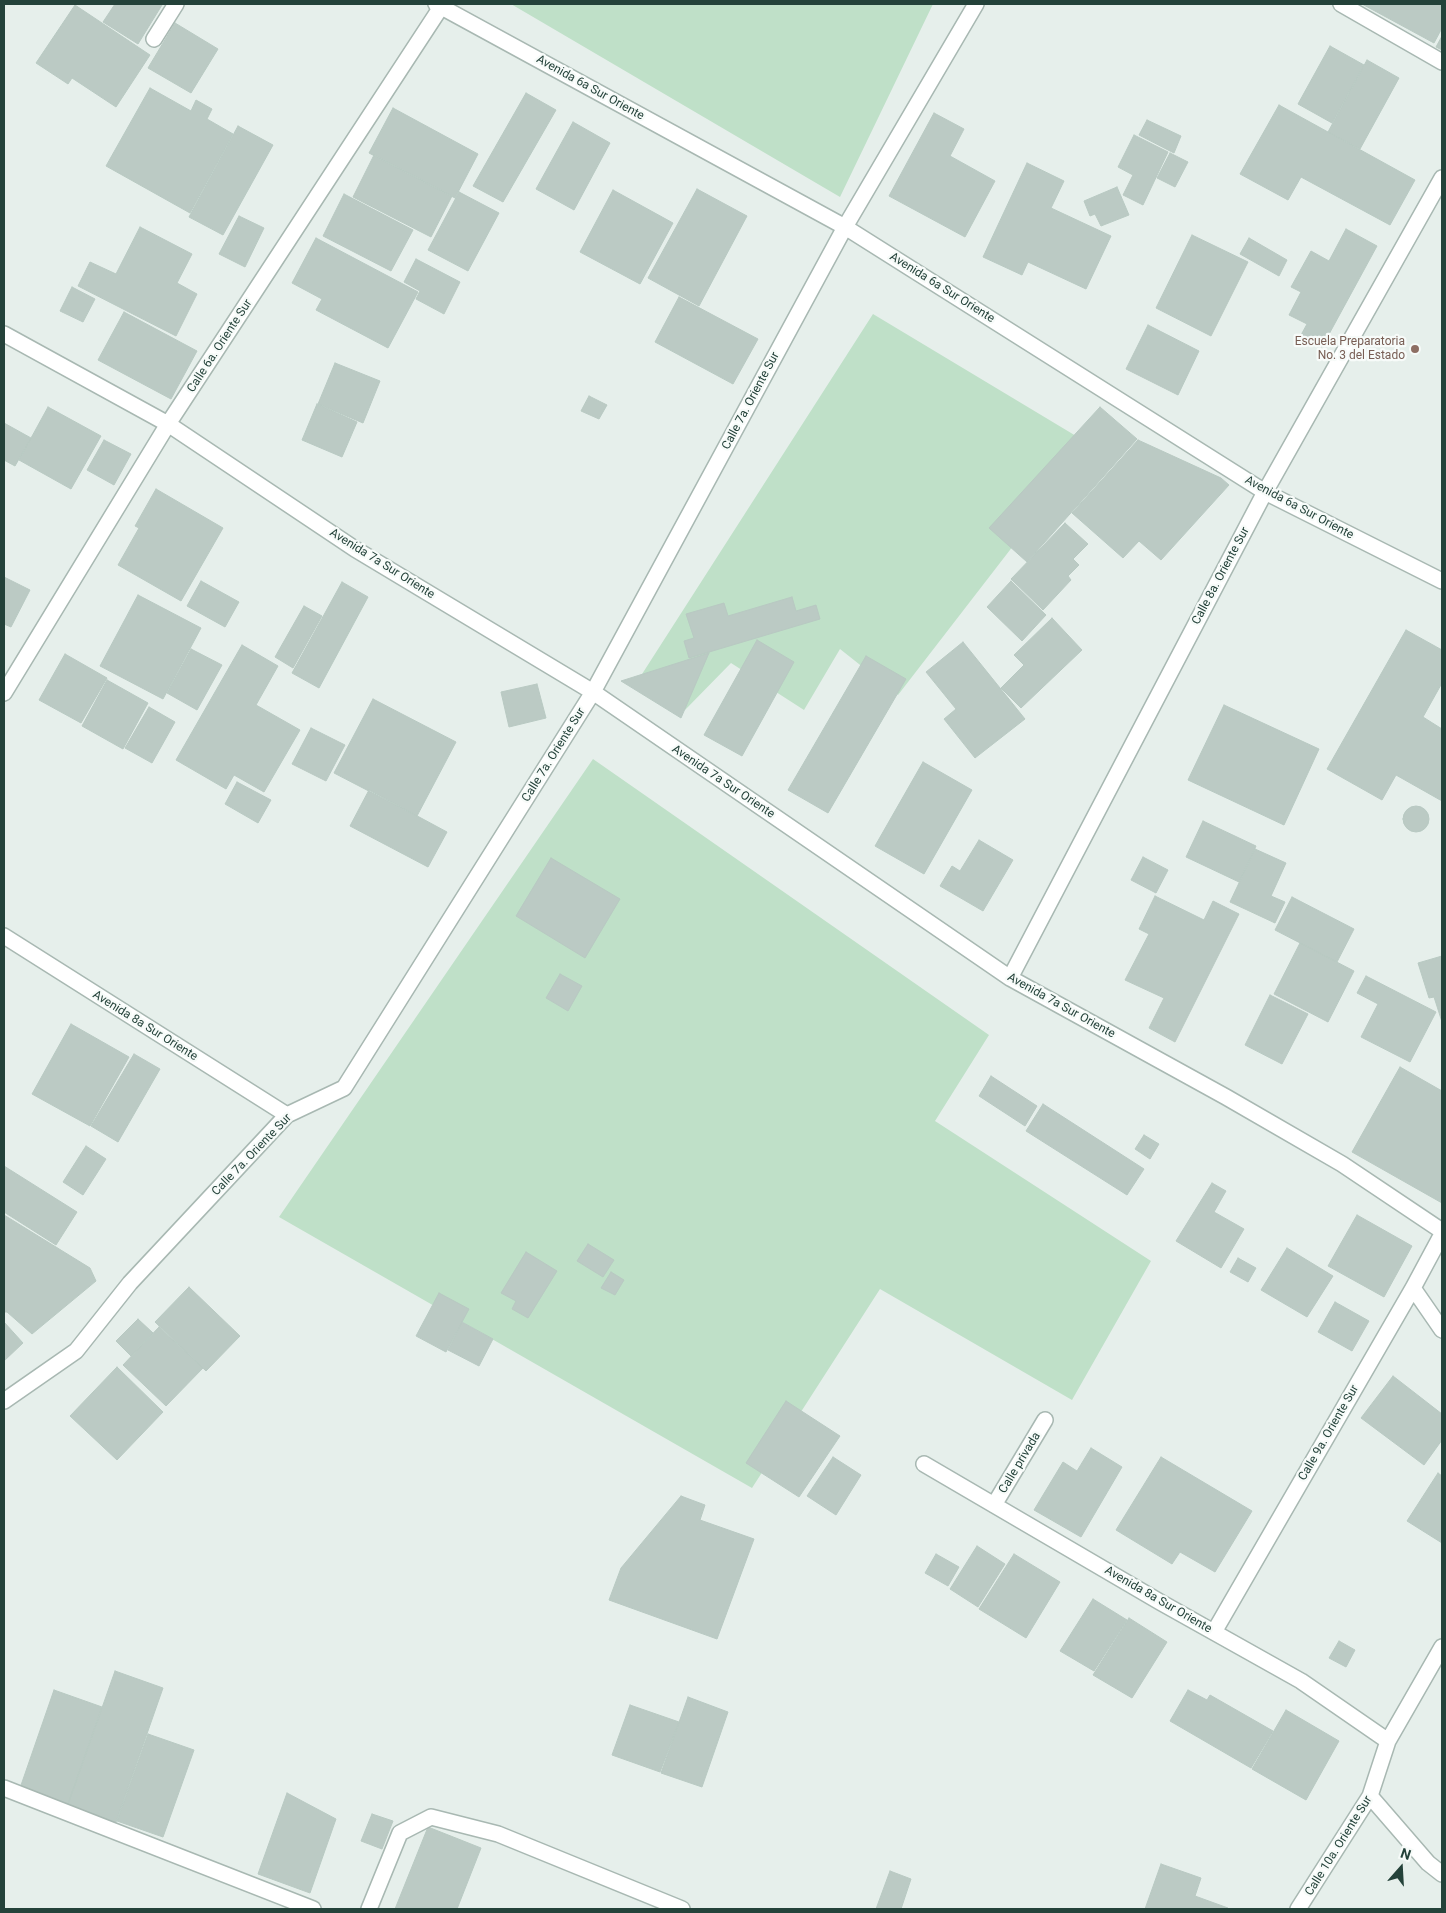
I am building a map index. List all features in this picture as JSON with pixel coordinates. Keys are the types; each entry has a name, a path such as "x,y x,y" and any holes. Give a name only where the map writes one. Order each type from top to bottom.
{"street":[{"path":"154,39 176,4"},
{"name":"Calle 7a. Oriente Sur","path":"4,1401 76,1351 130,1282 287,1115 344,1088 593,692 845,227 976,4"},
{"path":"1341,4 1442,62"},
{"name":"Avenida 6a Sur Oriente","path":"440,5 845,227 1265,492 1442,581"},
{"name":"Calle 6a. Oriente Sur","path":"4,693 168,424 440,5"},
{"name":"Calle 8a. Oriente Sur","path":"1010,978 1265,492 1442,178"},
{"name":"Avenida 7a Sur Oriente","path":"4,334 168,424 355,549 593,692 1010,978 1226,1097 1342,1164 1442,1232"},
{"name":"Avenida 8a Sur Oriente","path":"4,936 287,1115"},
{"name":"Calle 9a. Oriente Sur","path":"1214,1632 1413,1288 1442,1232"},
{"path":"1413,1288 1442,1330"},
{"name":"Calle privada","path":"994,1505 1045,1420"},
{"name":"Avenida 8a Sur Oriente","path":"924,1464 1301,1681 1388,1741"},
{"name":"Calle 10a. Oriente Sur","path":"1298,1909 1370,1796 1388,1741 1442,1647"},
{"path":"4,1788 313,1909"},
{"path":"1370,1796 1428,1863 1442,1874"},
{"path":"369,1909 400,1833 431,1817 498,1834 682,1909"}],"green space":[{"path":"511,4 933,4 840,197"},
{"path":"873,314 1091,445 898,695 840,649 804,710 731,663 685,710 635,685"},
{"path":"593,759 989,1035 935,1121 1151,1261 1072,1400 880,1289 752,1488 279,1217"}],"building":[{"path":"115,4 162,5 138,44 103,22"},
{"path":"1362,4 1438,4 1442,6 1442,28 1434,43"},
{"path":"75,5 150,55 116,107 72,78 68,84 36,63"},
{"path":"175,23 218,49 191,93 148,68"},
{"path":"1442,36 1442,50 1436,47"},
{"path":"1330,46 1364,65 1332,123 1298,104"},
{"path":"1367,60 1399,78 1360,149 1328,132"},
{"path":"150,88 191,111 196,100 212,109 207,119 233,134 190,213 106,166"},
{"path":"526,93 556,110 503,202 473,186"},
{"path":"1279,105 1415,180 1390,225 1301,177 1288,200 1240,174"},
{"path":"393,108 478,154 455,198 369,153"},
{"path":"934,113 964,129 950,156 995,181 965,237 889,196"},
{"path":"1147,120 1181,136 1174,153 1139,135"},
{"path":"573,122 610,143 574,210 536,189"},
{"path":"238,126 273,145 223,235 189,217"},
{"path":"1134,135 1168,152 1143,205 1123,195 1133,175 1118,167"},
{"path":"1170,153 1188,162 1175,187 1157,178"},
{"path":"374,155 452,196 431,237 353,197"},
{"path":"1027,163 1064,181 1051,208 1111,236 1086,289 1028,262 1022,275 983,257"},
{"path":"1117,187 1129,215 1101,226 1095,214 1090,216 1084,201"},
{"path":"697,189 747,216 699,306 648,278"},
{"path":"613,190 673,223 640,284 580,252"},
{"path":"459,192 499,213 468,271 428,250"},
{"path":"344,194 413,230 391,271 323,236"},
{"path":"239,216 264,228 245,267 219,254"},
{"path":"140,227 192,254 177,283 197,294 176,336 78,286 90,262 116,274"},
{"path":"1346,229 1377,246 1322,347 1301,335 1307,324 1289,315 1301,292 1291,287 1311,251 1329,261"},
{"path":"1192,235 1248,262 1211,336 1156,308"},
{"path":"316,238 418,292 388,348 316,310 322,299 292,283"},
{"path":"1249,238 1287,260 1279,276 1240,254"},
{"path":"416,259 460,282 444,314 416,299 420,291 404,282"},
{"path":"72,287 95,299 83,322 60,311"},
{"path":"679,297 758,339 733,384 655,342"},
{"path":"124,312 197,351 171,399 98,360"},
{"path":"1148,325 1199,351 1178,395 1126,369"},
{"path":"335,363 380,381 363,423 318,404"},
{"path":"589,396 607,405 599,419 581,411"},
{"path":"317,404 357,422 342,457 302,440"},
{"path":"48,407 101,436 71,489 19,460"},
{"path":"1100,407 1137,439 1027,562 989,528"},
{"path":"4,423 31,438 15,466 4,460"},
{"path":"104,440 131,454 114,485 87,470"},
{"path":"1138,440 1221,478 1229,485 1161,560 1139,541 1123,558 1072,513"},
{"path":"156,489 223,528 181,601 118,565 139,528 135,526"},
{"path":"1065,523 1088,544 1073,559 1079,565 1068,576 1071,580 1043,610 1011,579"},
{"path":"4,577 30,590 11,627 4,624"},
{"path":"201,581 239,602 225,627 187,606"},
{"path":"1011,581 1046,615 1022,641 987,607"},
{"path":"342,582 368,597 319,688 292,673"},
{"path":"138,595 201,628 163,699 100,666"},
{"path":"792,597 796,611 816,605 820,619 689,658 684,641 694,638 686,614 724,603 728,616"},
{"path":"304,606 322,616 293,668 275,657"},
{"path":"1052,618 1082,650 1021,708 1001,688 1024,665 1014,655"},
{"path":"1406,630 1442,650 1442,683 1423,717 1442,729 1442,801 1396,775 1382,800 1327,769"},
{"path":"757,640 794,662 742,756 704,735"},
{"path":"963,642 1025,719 975,758 944,719 956,709 926,672"},
{"path":"242,645 278,666 256,705 300,730 264,792 234,775 226,789 176,760"},
{"path":"191,649 222,665 197,710 167,693"},
{"path":"709,653 681,718 621,681"},
{"path":"65,654 107,678 81,723 39,700"},
{"path":"866,656 906,679 828,813 788,790"},
{"path":"107,680 148,703 123,749 82,726"},
{"path":"537,684 546,718 509,727 501,692"},
{"path":"373,699 456,742 417,816 334,773"},
{"path":"1224,705 1319,749 1284,825 1188,780"},
{"path":"149,707 175,722 152,763 125,748"},
{"path":"311,728 345,745 326,781 292,764"},
{"path":"923,762 972,790 924,874 875,846"},
{"path":"237,782 271,800 258,823 225,804"},
{"path":"369,790 447,832 428,867 350,826"},
{"path":"1416,806 1425,810 1429,819 1425,828 1416,832 1407,828 1403,819 1407,810"},
{"path":"1203,821 1256,846 1239,882 1186,857"},
{"path":"979,840 1013,860 983,911 940,886 952,866 960,871"},
{"path":"1255,849 1286,863 1271,896 1285,902 1275,923 1230,902"},
{"path":"1143,857 1168,870 1156,893 1131,880"},
{"path":"551,858 620,899 585,958 516,916"},
{"path":"1155,896 1204,920 1213,901 1239,914 1175,1042 1149,1028 1164,998 1125,980 1149,934 1139,929"},
{"path":"1292,897 1354,929 1337,962 1275,930"},
{"path":"1300,943 1354,971 1328,1022 1274,994"},
{"path":"1442,956 1442,1022 1434,997 1429,998 1418,963"},
{"path":"560,974 582,986 568,1011 546,998"},
{"path":"1366,976 1436,1012 1410,1062 1361,1037 1378,1004 1357,993"},
{"path":"1270,995 1308,1014 1282,1064 1245,1045"},
{"path":"71,1024 129,1057 90,1126 32,1094"},
{"path":"134,1054 160,1069 118,1142 91,1126"},
{"path":"1400,1067 1442,1091 1442,1203 1352,1152"},
{"path":"991,1076 1037,1106 1025,1126 979,1096"},
{"path":"1043,1104 1144,1169 1127,1195 1026,1131"},
{"path":"1144,1135 1159,1144 1150,1159 1135,1149"},
{"path":"86,1146 106,1159 83,1195 63,1182"},
{"path":"4,1166 77,1212 56,1245 4,1212"},
{"path":"1212,1183 1226,1191 1214,1212 1244,1229 1221,1268 1176,1241"},
{"path":"4,1215 90,1268 96,1281 32,1334 7,1312 4,1312"},
{"path":"1357,1215 1412,1246 1384,1297 1328,1266"},
{"path":"588,1244 614,1260 603,1277 577,1261"},
{"path":"1287,1248 1333,1276 1307,1317 1261,1290"},
{"path":"526,1252 557,1271 528,1318 512,1309 516,1301 501,1293"},
{"path":"1238,1258 1256,1268 1248,1282 1230,1272"},
{"path":"611,1272 624,1280 615,1295 601,1288"},
{"path":"189,1287 240,1336 206,1371 155,1322"},
{"path":"439,1293 469,1309 446,1352 416,1336"},
{"path":"1335,1302 1369,1321 1352,1351 1318,1332"},
{"path":"138,1319 153,1333 131,1356 116,1341"},
{"path":"4,1322 23,1343 4,1361"},
{"path":"462,1322 493,1339 479,1366 448,1350"},
{"path":"159,1327 203,1368 166,1406 123,1365"},
{"path":"117,1367 163,1412 117,1460 70,1416"},
{"path":"1393,1376 1442,1414 1442,1440 1424,1465 1361,1418"},
{"path":"786,1401 840,1436 799,1497 746,1463"},
{"path":"1091,1448 1122,1467 1081,1537 1034,1510 1063,1462 1077,1471"},
{"path":"833,1457 861,1475 836,1515 807,1496"},
{"path":"1161,1457 1252,1511 1215,1572 1180,1552 1172,1564 1116,1530"},
{"path":"1438,1473 1442,1476 1442,1543 1407,1521"},
{"path":"681,1496 705,1505 700,1520 754,1539 717,1639 609,1600 621,1568"},
{"path":"977,1546 1005,1564 978,1607 950,1589"},
{"path":"936,1554 959,1567 948,1586 925,1573"},
{"path":"1014,1554 1060,1582 1026,1638 979,1609"},
{"path":"1093,1599 1127,1620 1094,1671 1060,1651"},
{"path":"1129,1618 1167,1642 1132,1698 1093,1675"},
{"path":"1339,1641 1355,1650 1346,1667 1329,1658"},
{"path":"115,1671 163,1688 115,1825 67,1807"},
{"path":"54,1690 102,1707 67,1807 19,1791"},
{"path":"1188,1690 1207,1700 1210,1695 1273,1731 1251,1768 1170,1721"},
{"path":"688,1697 728,1712 702,1787 661,1773"},
{"path":"630,1705 679,1722 660,1772 612,1755"},
{"path":"1286,1710 1339,1741 1306,1800 1252,1769"},
{"path":"148,1734 194,1750 163,1837 117,1821"},
{"path":"287,1793 336,1819 310,1893 258,1874"},
{"path":"372,1814 393,1821 382,1849 361,1841"},
{"path":"428,1827 481,1848 457,1909 395,1909"},
{"path":"1161,1864 1201,1878 1195,1896 1228,1908 1145,1909"},
{"path":"890,1871 911,1879 901,1909 876,1909"}],"place":[{"name":"Escuela Preparatoria No. 3 del Estado","path":"1415,349"}]}
